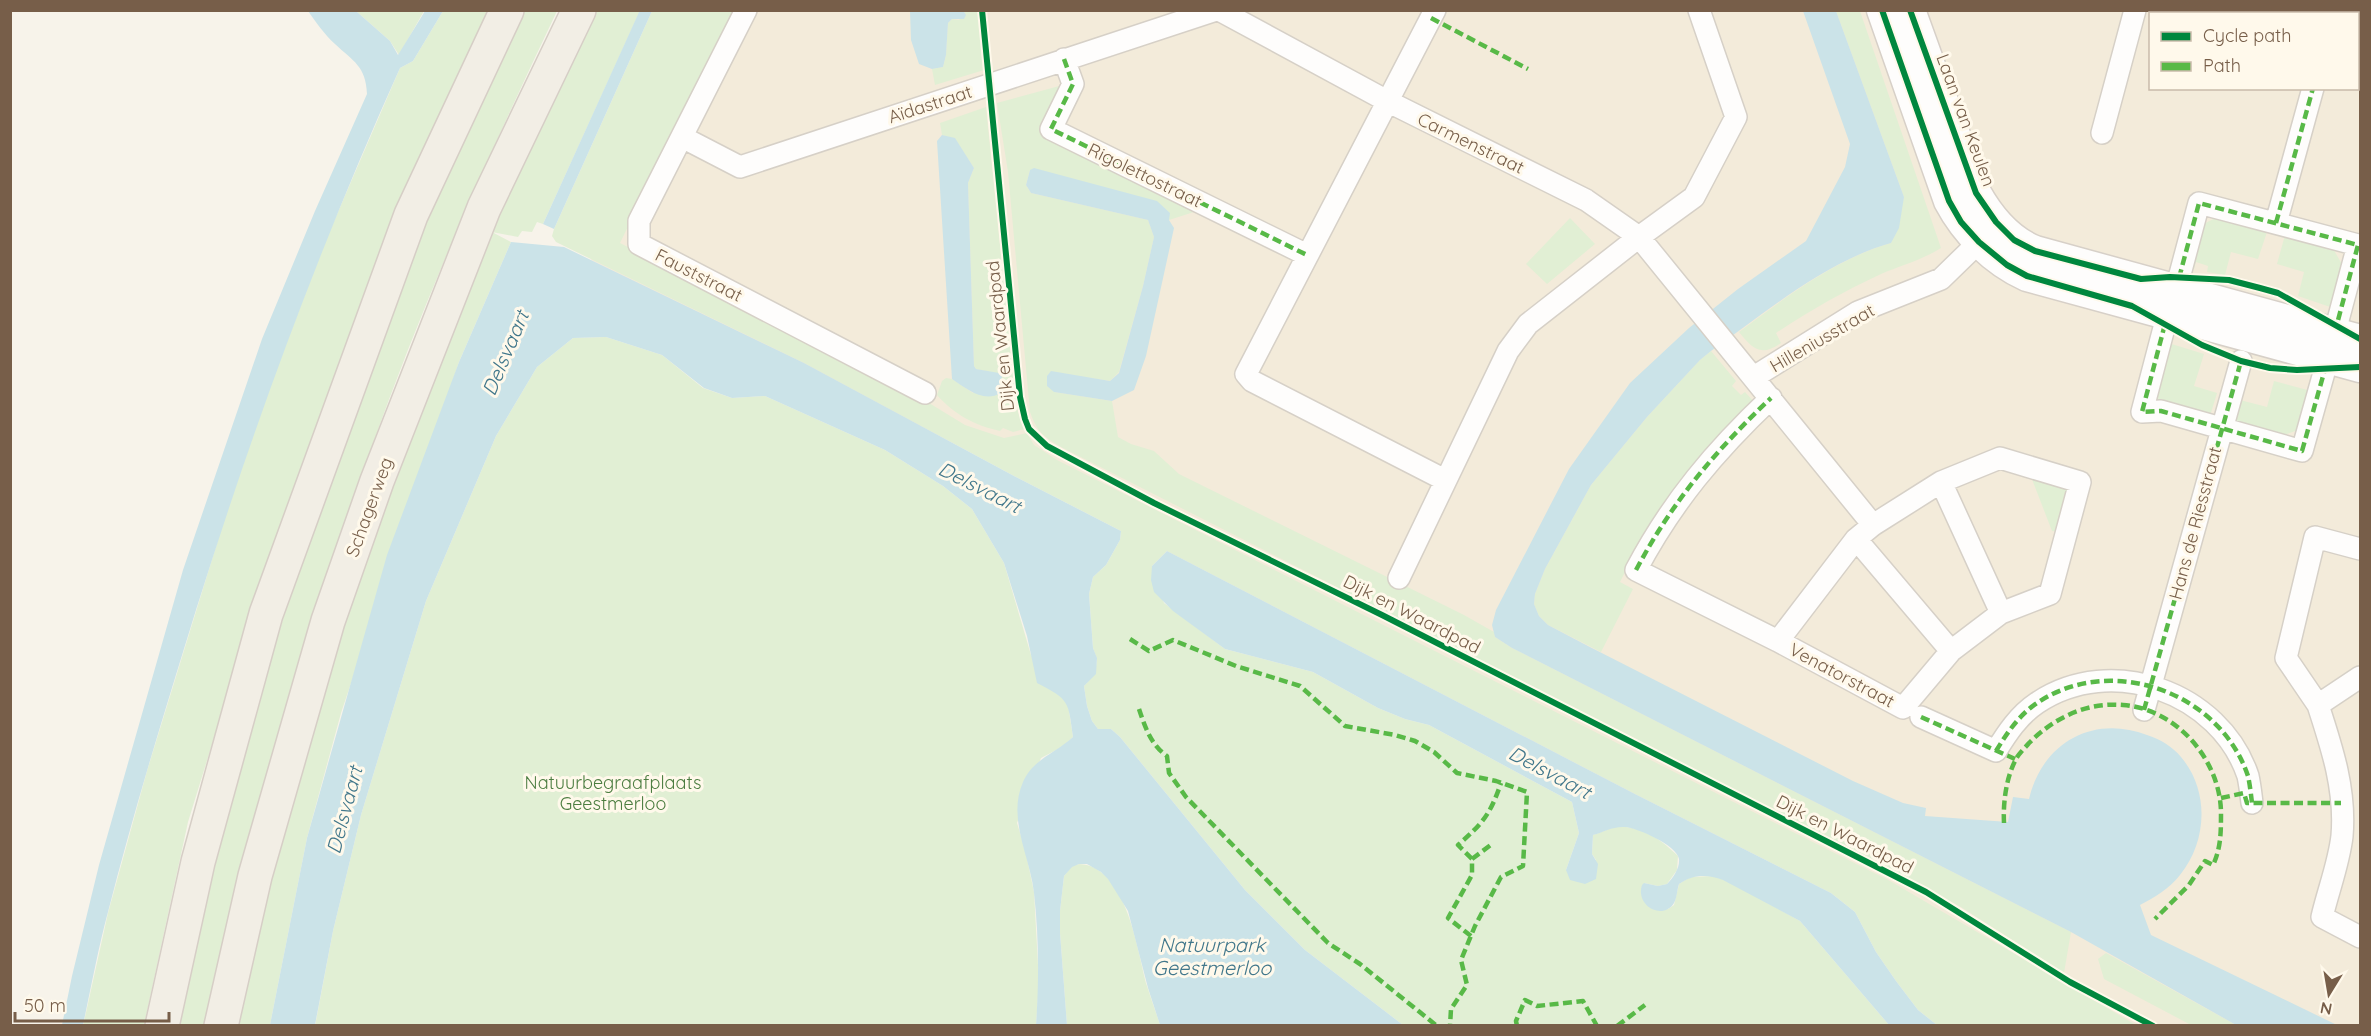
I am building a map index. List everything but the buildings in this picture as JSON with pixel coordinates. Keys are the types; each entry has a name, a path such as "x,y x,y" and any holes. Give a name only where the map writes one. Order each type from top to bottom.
{"main road":[{"path":"162,1026 198,862 266,614 411,215 507,10"},
{"name":"Schagerweg","path":"221,1026 255,876 328,621 350,556 377,480 484,208 579,10"}],"street":[{"name":"Fauststraat","path":"746,10 639,221 639,244 925,393"},
{"name":"Aïdastraat","path":"682,137 740,167 1218,10"},
{"name":"Carmenstraat","path":"1218,10 1389,102 1586,200 1639,237 1754,377"},
{"path":"1435,10 1246,374 1252,381 1445,480"},
{"path":"1399,578 1508,351 1528,324 1694,197 1736,117 1700,10"},
{"name":"Laan van Keulen","path":"1882,10 1949,201 1961,222 2014,240 2035,251 2349,332"},
{"name":"Laan van Keulen","path":"1910,10 1976,193 1987,232 2007,265 2027,276 2361,367"},
{"path":"2102,133 2135,10"},
{"name":"Rigolettostraat","path":"1064,59 1073,84 1051,129 1307,255"},
{"path":"2276,223 2312,90"},
{"path":"2179,278 2199,203 2358,245 2349,332"},
{"name":"Hilleniusstraat","path":"1754,377 1858,312 1941,279 1987,232"},
{"path":"2165,324 2142,411 2161,411 2302,451 2325,369"},
{"name":"Hans de Riesstraat","path":"2145,710 2241,360"},
{"path":"1754,377 1873,525"},
{"name":"Hilleniusstraat","path":"1636,570 1689,485 1729,438 1771,398"},
{"name":"Venatorstraat","path":"1636,570 1778,641 1903,708 1952,651 2001,613 2050,594 2080,482 2000,458 1941,482 1873,525 1856,539 1778,641"},
{"path":"1941,482 2001,613"},
{"path":"2361,549 2315,537 2286,658 2318,705 2338,771 2342,803 2342,837 2322,917 2361,937"},
{"path":"1856,539 1952,651"},
{"path":"2318,705 2361,677"},
{"path":"1921,717 1996,751 2015,722 2036,704 2060,692 2094,682 2132,681 2186,700 2215,724 2232,744 2241,761 2248,777 2252,803"}],"shaded area":[{"path":"719,11 2360,11 2360,1025 2104,1026 2068,1012 1635,794 1140,537 591,260"}],"green space":[{"path":"356,11 424,11 399,55 390,41"},
{"path":"443,11 491,11 379,254 276,537 188,822 144,1025 83,1026 108,913 147,771 225,517 267,394 325,242 400,68 413,61"},
{"path":"519,11 557,11 482,173 435,282 391,393 346,520 278,735 239,879 204,1025 175,1026 238,769 332,456 428,202"},
{"path":"590,11 640,11 543,224 537,222 532,232 522,231 518,237 492,232 511,242 459,362 341,713 307,838 270,1025 239,1026 267,898 304,753 337,640 403,451 503,196"},
{"path":"652,11 733,11 620,243 916,395 965,425 1004,438 1027,433 1034,445 1057,460 1890,881 2136,1025 1937,1025 1918,1010 1896,981 1876,952 1855,912 1831,893 1167,551 1152,566 1164,603 1225,649 1313,672 1378,708 1405,719 1429,725 1572,802 1579,833 1566,870 1596,860 1592,854 1593,835 1613,828 1625,827 1650,834 1678,856 1677,870 1667,884 1658,886 1644,883 1668,909 1674,905 1679,884 1690,877 1713,876 1730,882 1800,921 1889,1025 1403,1025 1305,950 1245,890 1120,737 1111,729 1098,729 1092,721 1084,686 1095,674 1097,659 1093,648 1089,594 1093,577 1106,565 1120,540 1121,531 804,363 556,242 552,236 554,229"},
{"path":"963,11 978,11 984,70 935,85 932,69 943,67 948,23 952,19 959,20 965,12"},
{"path":"1836,11 1860,11 1941,248 1840,294 1776,333 1781,343 1768,350 1757,349 1739,332 1830,269 1891,243 1904,197"},
{"path":"1063,85 1045,130 1200,210 1169,220 1030,170 1026,185 1031,193 1148,220 1154,237 1119,372 1110,381 1051,372 1054,392 1112,401 1118,437 1131,444 1154,451 1179,474 1464,615 1494,632 1495,637 1512,648 2071,932 2064,973 1961,907 1658,750 1061,447 1045,436 1038,429 1030,412 1008,172 997,103"},
{"path":"986,107 1016,405 1024,429 1013,432 1003,428 1000,431 973,422 958,414 937,395 942,381 946,378 952,379 973,393 1002,375 976,369 974,366 968,183 974,168 955,139 942,135 940,123"},
{"path":"2219,216 2268,229 2258,259 2231,252 2225,275 2207,272 2208,266 2196,262 2194,269 2186,266 2196,228"},
{"path":"1570,218 1595,244 1547,284 1526,264"},
{"path":"2285,235 2332,247 2346,271 2336,309 2298,296 2304,272 2277,264"},
{"name":"Natuurbegraafplaats Geestmerloo","path":"606,337 662,355 703,388 732,398 765,396 885,450 943,486 972,509 1004,563 1031,655 1068,704 1073,737 1062,747 1041,758 1017,823 1034,892 1039,983 1036,1025 315,1026 333,931 361,815 426,601 496,436 537,367 573,338"},
{"path":"2165,342 2204,354 2194,386 2217,393 2209,419 2161,404 2154,391"},
{"path":"1711,351 1736,381 1732,386 1741,395 1745,392 1756,404 1631,560 1620,582 1633,589 1601,652 1548,625 1539,616 1534,604 1535,594 1545,569 1591,485 1647,417"},
{"path":"2274,381 2311,391 2301,429 2275,438 2233,426 2240,400 2267,407"},
{"path":"2030,474 2070,486 2059,532 2052,531"},
{"path":"1079,864 1095,868 1108,879 1119,894 1134,932 1147,986 1160,1025 1067,1025 1060,911 1064,876 1072,866"},
{"path":"2106,953 2236,1025 2191,1025 2104,979 2098,959"}],"water":[{"path":"640,10 652,11 554,229 543,224"},
{"path":"963,10 966,15 964,19 952,19 948,23 943,67 932,69 919,64 911,40 910,11"},
{"path":"308,11 356,11 390,41 398,55 425,11 443,11 413,61 400,68 343,201 290,336 218,541 161,723 108,912 83,1025 62,1025 99,865 183,570 262,339 367,94 361,70 327,36"},
{"path":"1803,11 1836,11 1904,197 1899,228 1891,243 1866,251 1819,275 1711,351 1647,417 1591,485 1545,569 1535,594 1534,604 1539,616 1548,625 1853,781 1903,803 1926,808 1925,816 2008,822 2013,797 2029,799 2045,762 2073,738 2089,731 2108,728 2127,729 2161,741 2178,753 2190,770 2197,785 2202,816 2196,847 2180,875 2166,889 2140,905 2151,935 2337,1025 2236,1025 2071,932 1512,648 1495,637 1492,625 1496,610 1569,469 1630,383 1689,328 1738,289 1806,241 1845,167 1850,144"},
{"path":"942,135 955,138 974,168 968,183 974,366 976,369 1002,375 1001,393 994,396 975,394 952,379 937,141"},
{"path":"1034,168 1157,201 1170,213 1169,220 1174,228 1146,356 1134,390 1112,401 1054,392 1047,386 1047,376 1051,371 1110,381 1119,373 1154,237 1148,220 1031,193 1026,185 1030,170"},
{"name":"Natuurpark Geestmerloo","path":"511,242 564,247 804,363 1121,531 1120,540 1106,565 1093,577 1089,594 1093,648 1097,658 1096,674 1084,686 1092,721 1098,729 1111,729 1120,737 1245,890 1305,950 1403,1025 1160,1025 1128,911 1101,872 1087,864 1079,864 1072,867 1064,876 1060,911 1067,1025 1036,1025 1038,959 1036,910 1032,879 1021,838 1017,810 1019,796 1027,774 1039,762 1073,737 1066,703 1062,698 1037,683 1027,636 1004,563 972,509 943,486 885,450 765,396 732,398 704,388 662,355 606,337 573,338 537,367 496,436 426,601 361,815 333,931 315,1025 270,1025 307,838 387,555 459,362"},
{"name":"Delsvaart","path":"1167,551 1831,893 1855,912 1876,952 1896,981 1918,1010 1937,1025 1889,1025 1800,921 1723,880 1706,876 1690,878 1679,884 1675,901 1669,908 1663,911 1651,909 1642,899 1642,885 1644,883 1658,886 1667,884 1676,873 1679,859 1677,854 1664,843 1638,830 1621,827 1593,835 1592,854 1598,864 1596,879 1585,884 1570,880 1566,870 1579,833 1572,802 1429,725 1405,719 1378,708 1313,672 1225,649 1173,611 1154,592 1151,580 1152,566"}],"marked path":[{"path":"1431,18 1528,69"},
{"path":"1064,59 1073,84 1051,129 1307,255"},
{"path":"2276,223 2312,90"},
{"path":"2179,278 2199,203 2358,245 2337,324"},
{"path":"2165,324 2142,412 2161,411 2302,451 2325,369"},
{"path":"2144,710 2241,361"},
{"path":"1636,570 1664,522 1696,478 1731,438 1771,398"},
{"path":"1130,639 1149,651 1173,640 1236,666 1300,686 1345,726 1415,741 1434,752 1457,773 1496,781 1527,792 1523,866 1501,877 1475,926 1461,960 1467,985 1451,1009 1450,1026"},
{"path":"1996,751 2019,719 2037,703 2066,688 2097,682 2129,682 2160,689 2188,703 2214,722 2234,747 2248,776 2252,803"},
{"path":"2004,823 2006,791 2015,761 2029,743 2049,726 2060,719 2096,706 2123,705 2161,716 2192,740 2204,756 2219,793 2221,826 2219,846 2213,865 2205,861 2189,885 2155,919"},
{"path":"1139,709 1153,741 1167,756 1169,773 1186,797 1328,943 1360,964 1437,1026"},
{"path":"1921,717 2015,759"},
{"path":"1471,936 1448,918 1472,875 1472,859 1458,845 1485,818 1501,783"},
{"path":"2221,798 2244,793 2247,803 2341,803"},
{"path":"1472,859 1492,844"},
{"path":"1517,1026 1516,1021 1525,1000 1537,1006 1583,1001 1597,1026"},
{"path":"1617,1026 1645,1005"}],"cycle path":[{"name":"Dijk en Waardpad","path":"982,10 1020,397 1029,429 1047,446 1154,503 1382,615 1926,892 2070,982 2153,1026"},
{"path":"1882,10 1949,201 1961,222 1979,242 2007,265 2027,276 2132,306 2202,345 2241,361 2270,368 2297,370 2360,367"},
{"path":"1910,10 1976,193 1996,222 2014,240 2035,251 2141,279 2170,277 2229,280 2278,293 2360,339"}]}
